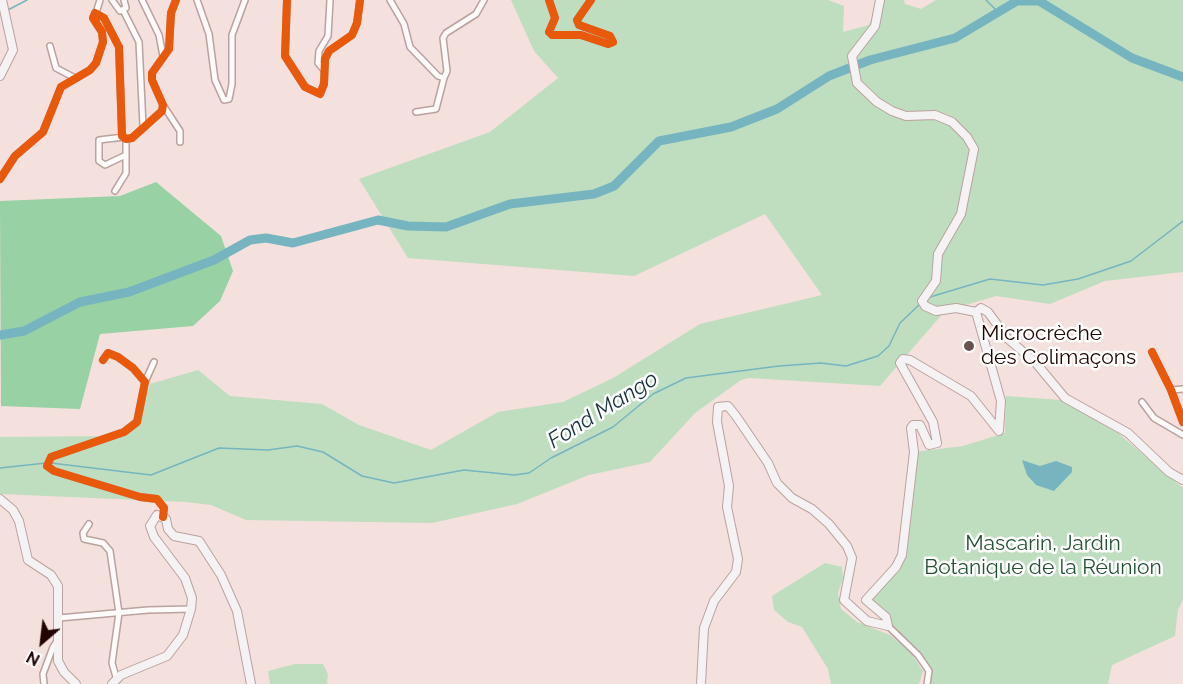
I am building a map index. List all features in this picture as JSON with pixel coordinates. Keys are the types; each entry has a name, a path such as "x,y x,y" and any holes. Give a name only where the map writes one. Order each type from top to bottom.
{"main road":[{"path":"880,0 875,26 852,56 857,82 877,102 892,111 906,116 935,115 952,122 967,137 974,149 960,214 938,254 936,280 922,301 925,306 936,311 956,308 976,312 981,308 988,312 1007,338 1035,362 1065,398 1128,433 1169,472 1183,480"},
{"path":"0,76 13,50 3,3"},
{"path":"701,684 704,628 714,601 736,572 738,559 727,507 729,486 716,410 721,405 728,406 768,463 777,483 792,498 812,509 830,524 847,546 852,558 844,600 867,621 888,626 886,617 866,600 896,567 902,555 914,452 911,428 920,426 929,445 935,445 937,437 923,402 900,363 903,358 910,360 971,396 999,430 1001,400 976,312"},
{"path":"0,499 13,510 19,521 28,560 51,575 58,586 59,664 76,684"},
{"path":"114,681 167,656 183,635 191,609 192,598 187,584 154,537 151,522 157,515 163,517 170,533 180,538 196,539 204,546 221,575 237,611 251,684"}],"street":[{"path":"0,179 15,156 43,132 61,87 90,70 100,54 102,32 93,18 100,0"},
{"path":"112,0 131,21 139,42 143,126"},
{"path":"123,10 126,8 124,0"},
{"path":"142,0 159,35 163,56"},
{"path":"176,0 171,13 169,48 155,65 152,80 163,105 180,130 180,142"},
{"path":"197,0 209,34 215,80 224,100 229,99 232,84 232,35 246,0"},
{"path":"287,0 284,48 288,62 305,87 313,93 320,94 325,59 329,51 345,41 356,29 360,0"},
{"path":"324,70 318,63 318,57 320,47 328,36 330,0"},
{"path":"390,0 404,24 410,47 438,76 444,78"},
{"path":"416,112 436,109 446,75 443,38 446,33 476,14 484,0"},
{"path":"549,0 555,18 549,32 552,35 581,35 608,44 613,42 610,36 579,25 577,20 591,0"},
{"path":"96,13 104,18 118,47 121,62 120,125 125,138 126,173 115,190"},
{"path":"50,45 56,68 75,78"},
{"path":"126,155 105,165 99,161 99,140 132,138 162,111 163,105"},
{"path":"1152,352 1171,390 1183,422"},
{"path":"103,360 108,353 118,357 133,368 145,382"},
{"path":"154,362 145,382 137,422 133,428 51,458 47,466 54,471 140,497 157,499 164,508 163,517"},
{"path":"1171,390 1183,389"},
{"path":"1142,402 1154,418 1183,435"},
{"path":"88,524 83,533 84,539 103,543 110,551 119,613 112,663 114,681"},
{"path":"59,618 191,609"},
{"path":"888,626 929,671 927,684"},
{"path":"44,684 43,675 52,647 58,640"}],"green space":[{"path":"511,0 828,0 844,6 843,32 869,25 880,0 904,0 905,4 921,9 936,0 1183,0 1183,272 1105,281 1050,304 996,296 945,311 880,386 749,378 741,380 695,413 650,462 589,475 517,504 432,523 246,520 211,505 186,502 0,494 0,437 108,436 138,420 150,384 198,370 230,396 322,404 359,425 431,450 498,412 563,402 613,378 700,324 822,295 765,214 634,276 408,258 359,179 490,132 558,78 534,51"},
{"path":"156,182 221,236 233,271 220,301 193,326 100,334 80,409 1,406 0,201 120,196"},
{"name":"Mascarin, Jardin Botanique de la Réunion","path":"1006,396 1061,400 1118,433 1183,488 1183,599 1178,610 1175,636 1112,665 1108,684 927,684 929,671 868,596 902,555 914,452 963,446 1005,433"},
{"path":"825,563 842,567 843,578 838,593 841,609 857,622 890,635 911,653 923,671 919,684 831,684 828,669 802,627 788,622 774,610 772,596"},
{"path":"295,664 323,664 328,674 327,684 270,684 268,671"}],"water":[{"path":"1022,460 1040,466 1056,461 1072,467 1072,472 1054,491 1036,485 1027,475"}],"waterway":[{"path":"6,11 27,0"},
{"path":"986,0 998,12"},
{"path":"0,335 24,331 80,302 129,292 214,260 250,240 266,238 293,243 378,220 408,226 446,227 510,204 594,194 614,186 659,141 731,127 777,109 829,76 870,60 955,38 1017,1 1039,1 1132,58 1183,77"},
{"name":"Fond Mango","path":"930,297 990,279 1043,285 1078,279 1131,261 1183,221"},
{"name":"Fond Mango","path":"51,463 151,475 219,448 268,450 297,446 323,452 362,476 394,483 464,470 514,475 529,473 551,458 613,427 653,394 686,378 779,366 821,363 846,366 878,356 889,346 900,323 920,304"},
{"name":"Fond Mango","path":"0,468 46,463"}],"cycle path":[{"path":"0,179 15,156 43,132 61,87 90,70 96,63 103,42 102,32 93,18 95,13 104,18 119,47 122,136 126,139 132,138 162,111 163,105 152,80 152,73 169,49 171,13 176,0"},
{"path":"287,0 285,56 305,87 320,94 324,84 325,59 329,51 352,35 357,23 360,0"},
{"path":"549,0 555,18 549,32 552,35 581,35 608,44 613,42 610,36 579,25 577,20 591,0"},
{"path":"1152,352 1171,390 1183,422"},
{"path":"103,360 108,353 118,357 133,368 145,382 137,422 124,432 51,457 47,466 54,471 140,497 157,499 164,508 163,517"}],"place":[{"name":"Microcrèche des Colimaçons","path":"969,346"}]}
